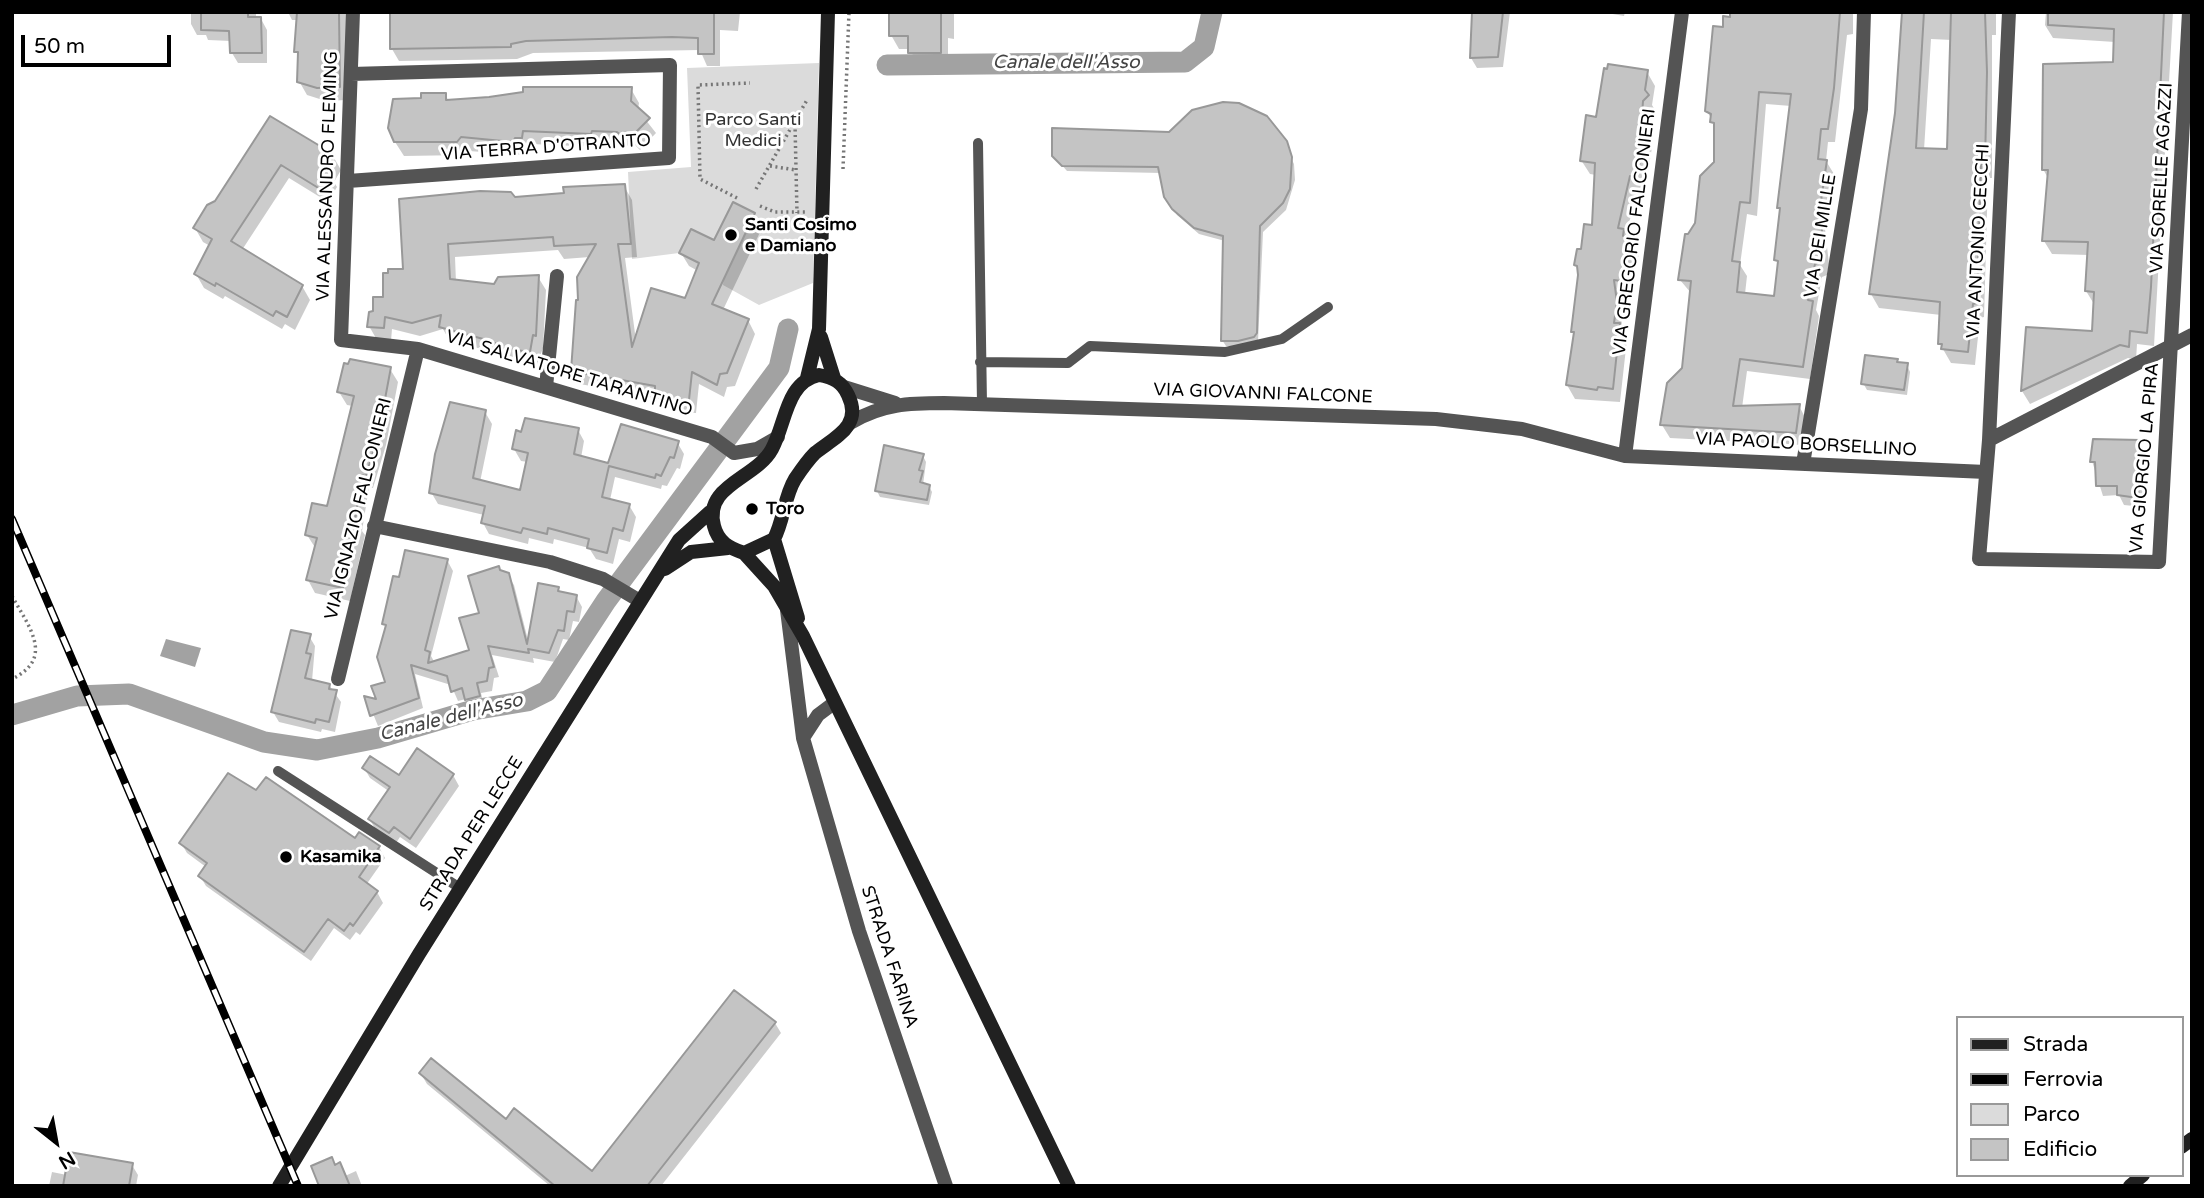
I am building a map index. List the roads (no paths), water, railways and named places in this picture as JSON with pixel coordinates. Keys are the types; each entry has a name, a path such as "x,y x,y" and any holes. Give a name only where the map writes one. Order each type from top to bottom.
{"main road":[{"path":"803,636 774,539 794,481 813,455 844,432 852,422 853,408 824,355 819,329 828,12"},
{"name":"STRADA PER LECCE","path":"279,1186 460,888 679,540 710,512 718,496 756,468 770,453 793,393 807,378 819,329"},
{"path":"807,378 819,375 839,382"},
{"path":"710,512 716,533 728,548"},
{"path":"744,553 774,539"},
{"path":"661,572 691,552 728,548 744,553 774,586 803,636 1069,1186"}],"street":[{"name":"VIA ALESSANDRO FLEMING","path":"341,340 353,12"},
{"name":"VIA GREGORIO FALCONIERI","path":"1625,456 1682,12"},
{"name":"VIA DEI MILLE","path":"1804,464 1861,109 1864,12"},
{"name":"VIA ANTONIO CECCHI","path":"1986,472 2009,12"},
{"name":"VIA SORELLE AGAZZI","path":"2173,345 2188,86 2189,12"},
{"name":"VIA TERRA D'OTRANTO","path":"348,181 669,158 670,65 351,74"},
{"path":"546,387 557,276"},
{"path":"1989,440 2192,335"},
{"name":"VIA SALVATORE TARANTINO","path":"341,340 418,349 712,437 734,453 757,449 778,437"},
{"name":"VIA GIORGIO LA PIRA","path":"1986,472 1979,559 2159,562 2173,345"},
{"name":"VIA IGNAZIO FALCONIERI","path":"338,679 418,349"},
{"name":"VIA GIOVANNI FALCONE","path":"839,382 896,404"},
{"name":"VIA GIOVANNI FALCONE","path":"852,422 872,410 896,404 982,404 1436,419 1522,429 1625,456"},
{"name":"VIA PAOLO BORSELLINO","path":"1625,456 1986,472"},
{"path":"374,526 550,562 603,579 640,601"},
{"name":"STRADA FARINA","path":"787,610 803,738 859,931 946,1186"},
{"path":"803,738 818,715 834,703"}],"lane":[{"path":"978,143 982,404"},
{"path":"980,362 1068,363 1090,346 1225,352 1282,340 1328,307"},
{"path":"278,771 460,888"}],"waterway":[{"name":"Canale dell'Asso","path":"887,65 1185,62 1204,47 1212,12"},
{"name":"Canale dell'Asso","path":"12,715 77,696 129,694 264,742 317,750 378,738 473,710 527,701 547,691 606,601 779,368 788,329"}],"railway":[{"path":"12,519 298,1186"}],"place":[{"name":"Santi Cosimo e Damiano","path":"731,235"},
{"name":"Toro","path":"752,509"},
{"name":"Kasamika","path":"286,857"}],"park label":[{"name":"Parco Santi Medici","path":"753,130"}]}
